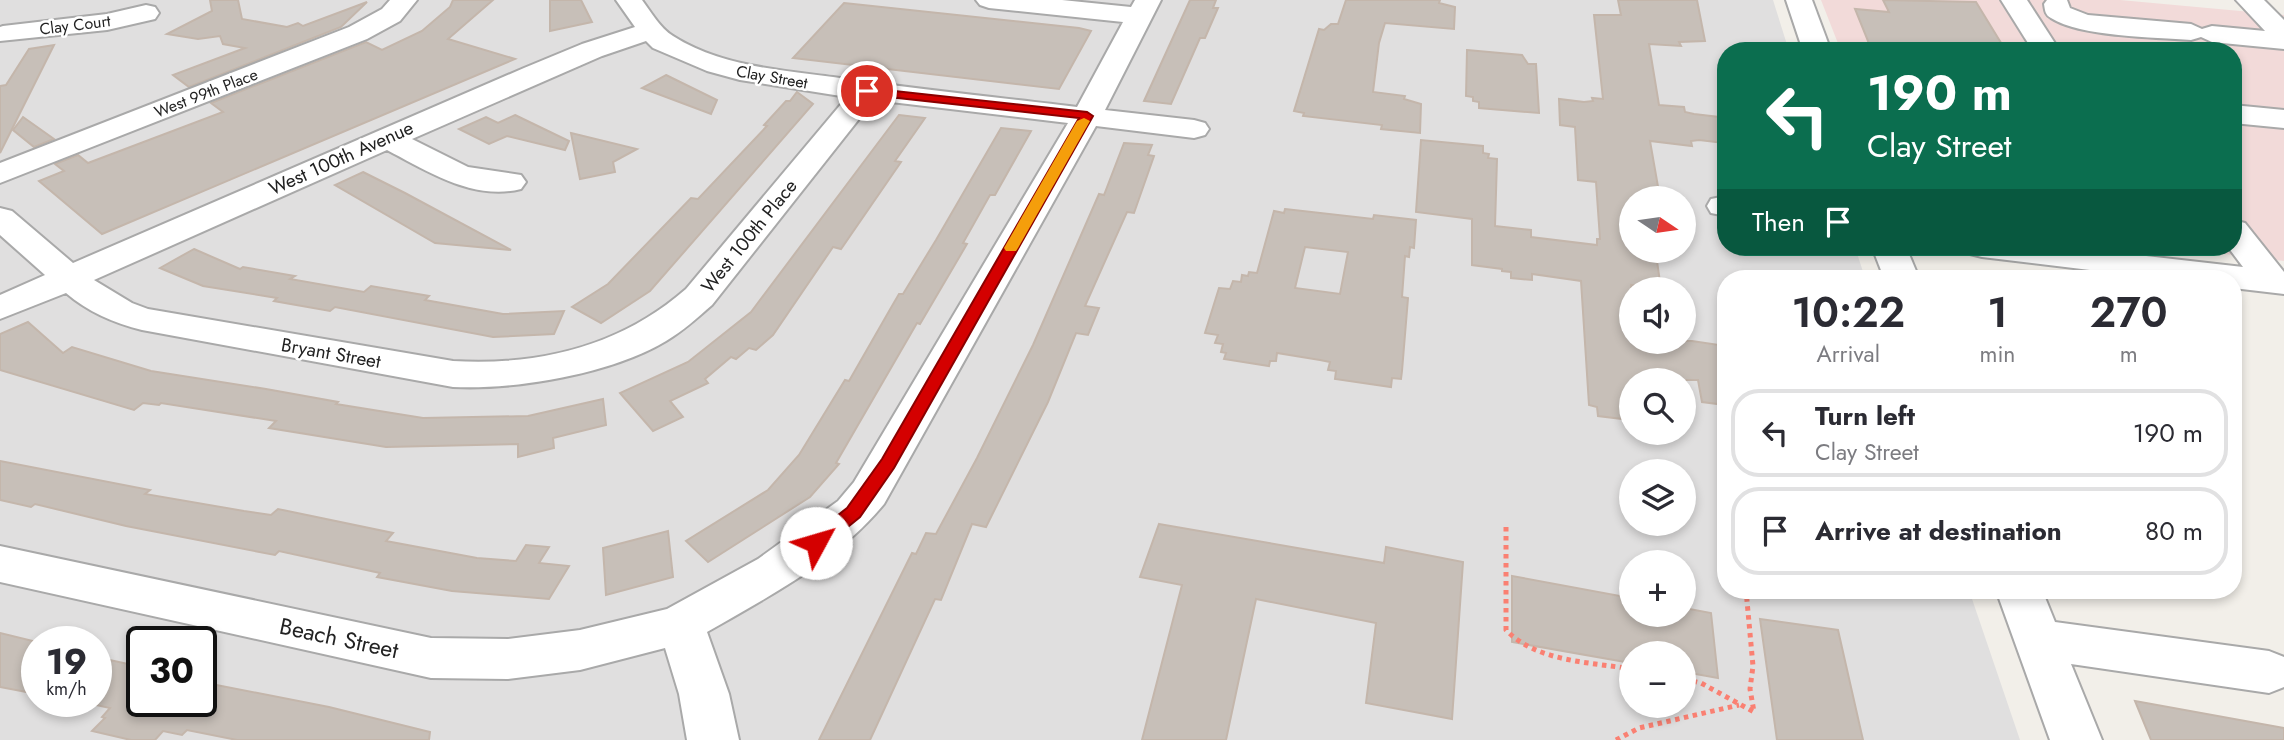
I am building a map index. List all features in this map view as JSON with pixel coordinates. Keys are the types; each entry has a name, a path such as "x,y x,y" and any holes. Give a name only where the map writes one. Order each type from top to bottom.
{"street":[{"name":"West 99th Place","path":"0,173 358,33 391,15 404,0"},
{"path":"629,0 651,31"},
{"path":"989,0 1144,8"},
{"path":"1799,0 1814,42"},
{"path":"2014,0 2042,42"},
{"path":"2249,0 2282,32"},
{"path":"2145,6 2150,11 2055,2 2058,12 2084,22 2202,33 2282,32"},
{"name":"Beach Street","path":"0,564 431,658 508,659 580,650 681,624 774,572 853,512 869,493 1087,116 1144,8"},
{"path":"1,36 27,9"},
{"name":"Clay Court","path":"1,36 107,22 146,13"},
{"name":"Clay Street","path":"651,31 663,42 735,71 867,91 1194,129"},
{"name":"West 100th Avenue","path":"0,308 68,275 592,50 651,31"},
{"name":"West 100th Place","path":"610,354 670,324 699,297 867,91"},
{"path":"2242,116 2280,122"},
{"path":"387,138 460,176 510,182"},
{"name":"Bryant Street","path":"0,219 104,304 142,319 453,374 510,375 610,354"},
{"path":"2242,241 2277,282"},
{"path":"2058,256 2176,270"},
{"path":"2242,278 2277,282"},
{"path":"2022,599 2076,740"},
{"path":"681,624 704,694 713,740"},
{"path":"2037,639 2269,672"}],"path":[{"path":"1506,527 1506,630 1512,639 1539,653 1619,667"},
{"path":"1696,682 1754,712 1749,689 1753,666 1747,599"},
{"path":"1616,740 1639,729 1740,705"}],"shaded area":[{"path":"0,0 1773,0 1786,42 1717,42 1717,256 1858,256 1862,270 1717,270 1717,599 1972,599 2020,740 0,740"},
{"path":"1821,0 2120,0 2284,15 2284,261 2241,256 2242,42 1837,42"}],"building":[{"path":"210,0 238,0 242,19 287,27 298,23 303,26 367,2 341,27 189,87 173,75 245,48 223,44 220,36 198,39 167,34 212,11"},
{"path":"453,0 493,0 448,39 515,59 102,234 39,181 64,171 55,164 78,155 88,163 223,112 211,103 366,42 382,50 422,31 450,7"},
{"path":"550,0 581,0 592,22 550,31"},
{"path":"1190,0 1216,0 1213,8 1218,8 1205,38 1200,38 1171,104 1144,101"},
{"path":"1346,0 1440,0 1439,3 1455,7 1454,29 1385,23 1379,43 1373,92 1405,96 1404,99 1421,104 1420,133 1381,129 1382,125 1303,116 1304,113 1294,111 1319,29 1324,30 1331,24 1338,24"},
{"path":"1618,0 1697,0 1705,41 1679,42 1681,46 1649,44 1659,105 1684,107 1685,112 1717,117 1717,142 1691,141 1692,146 1650,141 1658,186 1619,186 1619,263 1657,263 1659,277 1619,277 1619,354 1696,354 1696,342 1717,345 1717,404 1702,402 1696,368 1619,368 1619,419 1598,416 1597,407 1589,405 1581,281 1532,274 1532,280 1511,278 1511,272 1502,269 1472,265 1472,219 1416,212 1421,140 1483,146 1483,153 1489,154 1488,158 1497,159 1495,226 1531,230 1531,237 1597,245 1597,239 1600,239 1596,182 1578,180 1575,127 1560,125 1559,99 1584,102 1593,101 1592,98 1603,99 1594,15 1621,15"},
{"path":"1883,0 1976,2 2000,42 1868,42 1855,9 1889,12"},
{"path":"844,3 1091,31 1059,89 793,58"},
{"path":"54,45 0,153 0,86 6,85 29,49"},
{"path":"1467,50 1522,55 1528,64 1536,64 1539,113 1479,108 1479,102 1466,96"},
{"path":"666,75 717,100 711,114 642,88"},
{"path":"797,92 813,104 650,291 601,323 572,307 608,284 691,198 698,199"},
{"path":"515,115 569,141 565,150 507,136 489,144 459,129 486,117 498,123"},
{"path":"899,115 925,118 895,161 901,162 841,249 833,247 773,335 756,350 749,348 736,359 731,357 705,379 708,383 670,401 683,417 653,431 620,393 688,362 751,312"},
{"path":"23,117 54,139 34,147 13,130"},
{"path":"1001,128 1031,131 995,195 990,195 963,243 967,244 920,324 917,323 836,463 839,464 810,497 708,562 686,541 768,490 799,455 845,380 849,381 899,294 903,294"},
{"path":"571,133 637,149 613,162 615,172 580,179"},
{"path":"1124,143 1152,145 1148,155 1154,156 1134,213 1127,212 1085,306 1099,308 1088,335 1076,333 1048,402 986,527 972,524 941,600 935,599 870,740 819,740 912,553 916,554 926,533 936,534 977,458 1033,345 1099,194 1104,195"},
{"path":"363,172 511,250 435,243 335,185"},
{"path":"1285,209 1373,219 1374,215 1416,220 1414,248 1410,247 1409,257 1405,256 1402,297 1408,298 1401,379 1392,378 1391,387 1335,379 1336,371 1328,370 1330,362 1320,360 1277,353 1276,361 1270,361 1269,366 1224,359 1226,353 1221,352 1223,344 1215,343 1218,335 1205,333 1219,288 1230,289 1233,281 1241,282 1242,275 1257,273 1274,211 1284,213","holes":["1305,247 1348,252 1340,294 1295,288"]},
{"path":"194,249 240,269 243,267 295,276 290,279 364,292 371,286 429,296 425,300 503,314 564,311 554,334 493,337 335,307 330,311 274,301 277,298 203,286 160,268"},
{"path":"28,322 63,353 72,347 151,371 338,402 336,404 423,418 528,416 603,399 606,425 553,438 554,448 518,457 518,444 386,447 269,428 276,421 161,403 143,403 134,410 0,370 0,334"},
{"path":"0,461 150,490 145,494 271,515 278,509 393,533 386,541 477,558 516,561 526,545 549,547 539,563 569,566 549,599 452,591 377,577 380,573 279,551 275,555 126,526 35,504 31,507 0,500"},
{"path":"1159,524 1384,563 1386,547 1463,562 1452,719 1366,703 1376,623 1256,599 1226,740 1142,740 1182,585 1140,577"},
{"path":"668,531 673,577 606,595 603,548"},
{"path":"1512,576 1619,596 1619,627 1696,627 1696,610 1711,613 1718,678 1696,674 1696,641 1619,641 1619,661 1512,642"},
{"path":"1760,619 1838,630 1863,740 1777,740"},
{"path":"0,633 21,638 21,691 0,687"},
{"path":"112,660 126,664 126,717 217,717 217,685 329,707 430,732 429,740 237,740 187,730 182,735 163,731 155,740 131,740 92,731 105,718 102,717 112,717"},
{"path":"2135,701 2284,728 2284,740 2151,740"}],"slow traffic":[{"path":"1011,248 1084,121"}],"route":[{"path":"816,543 853,512 888,464 1087,116 867,91"}]}
